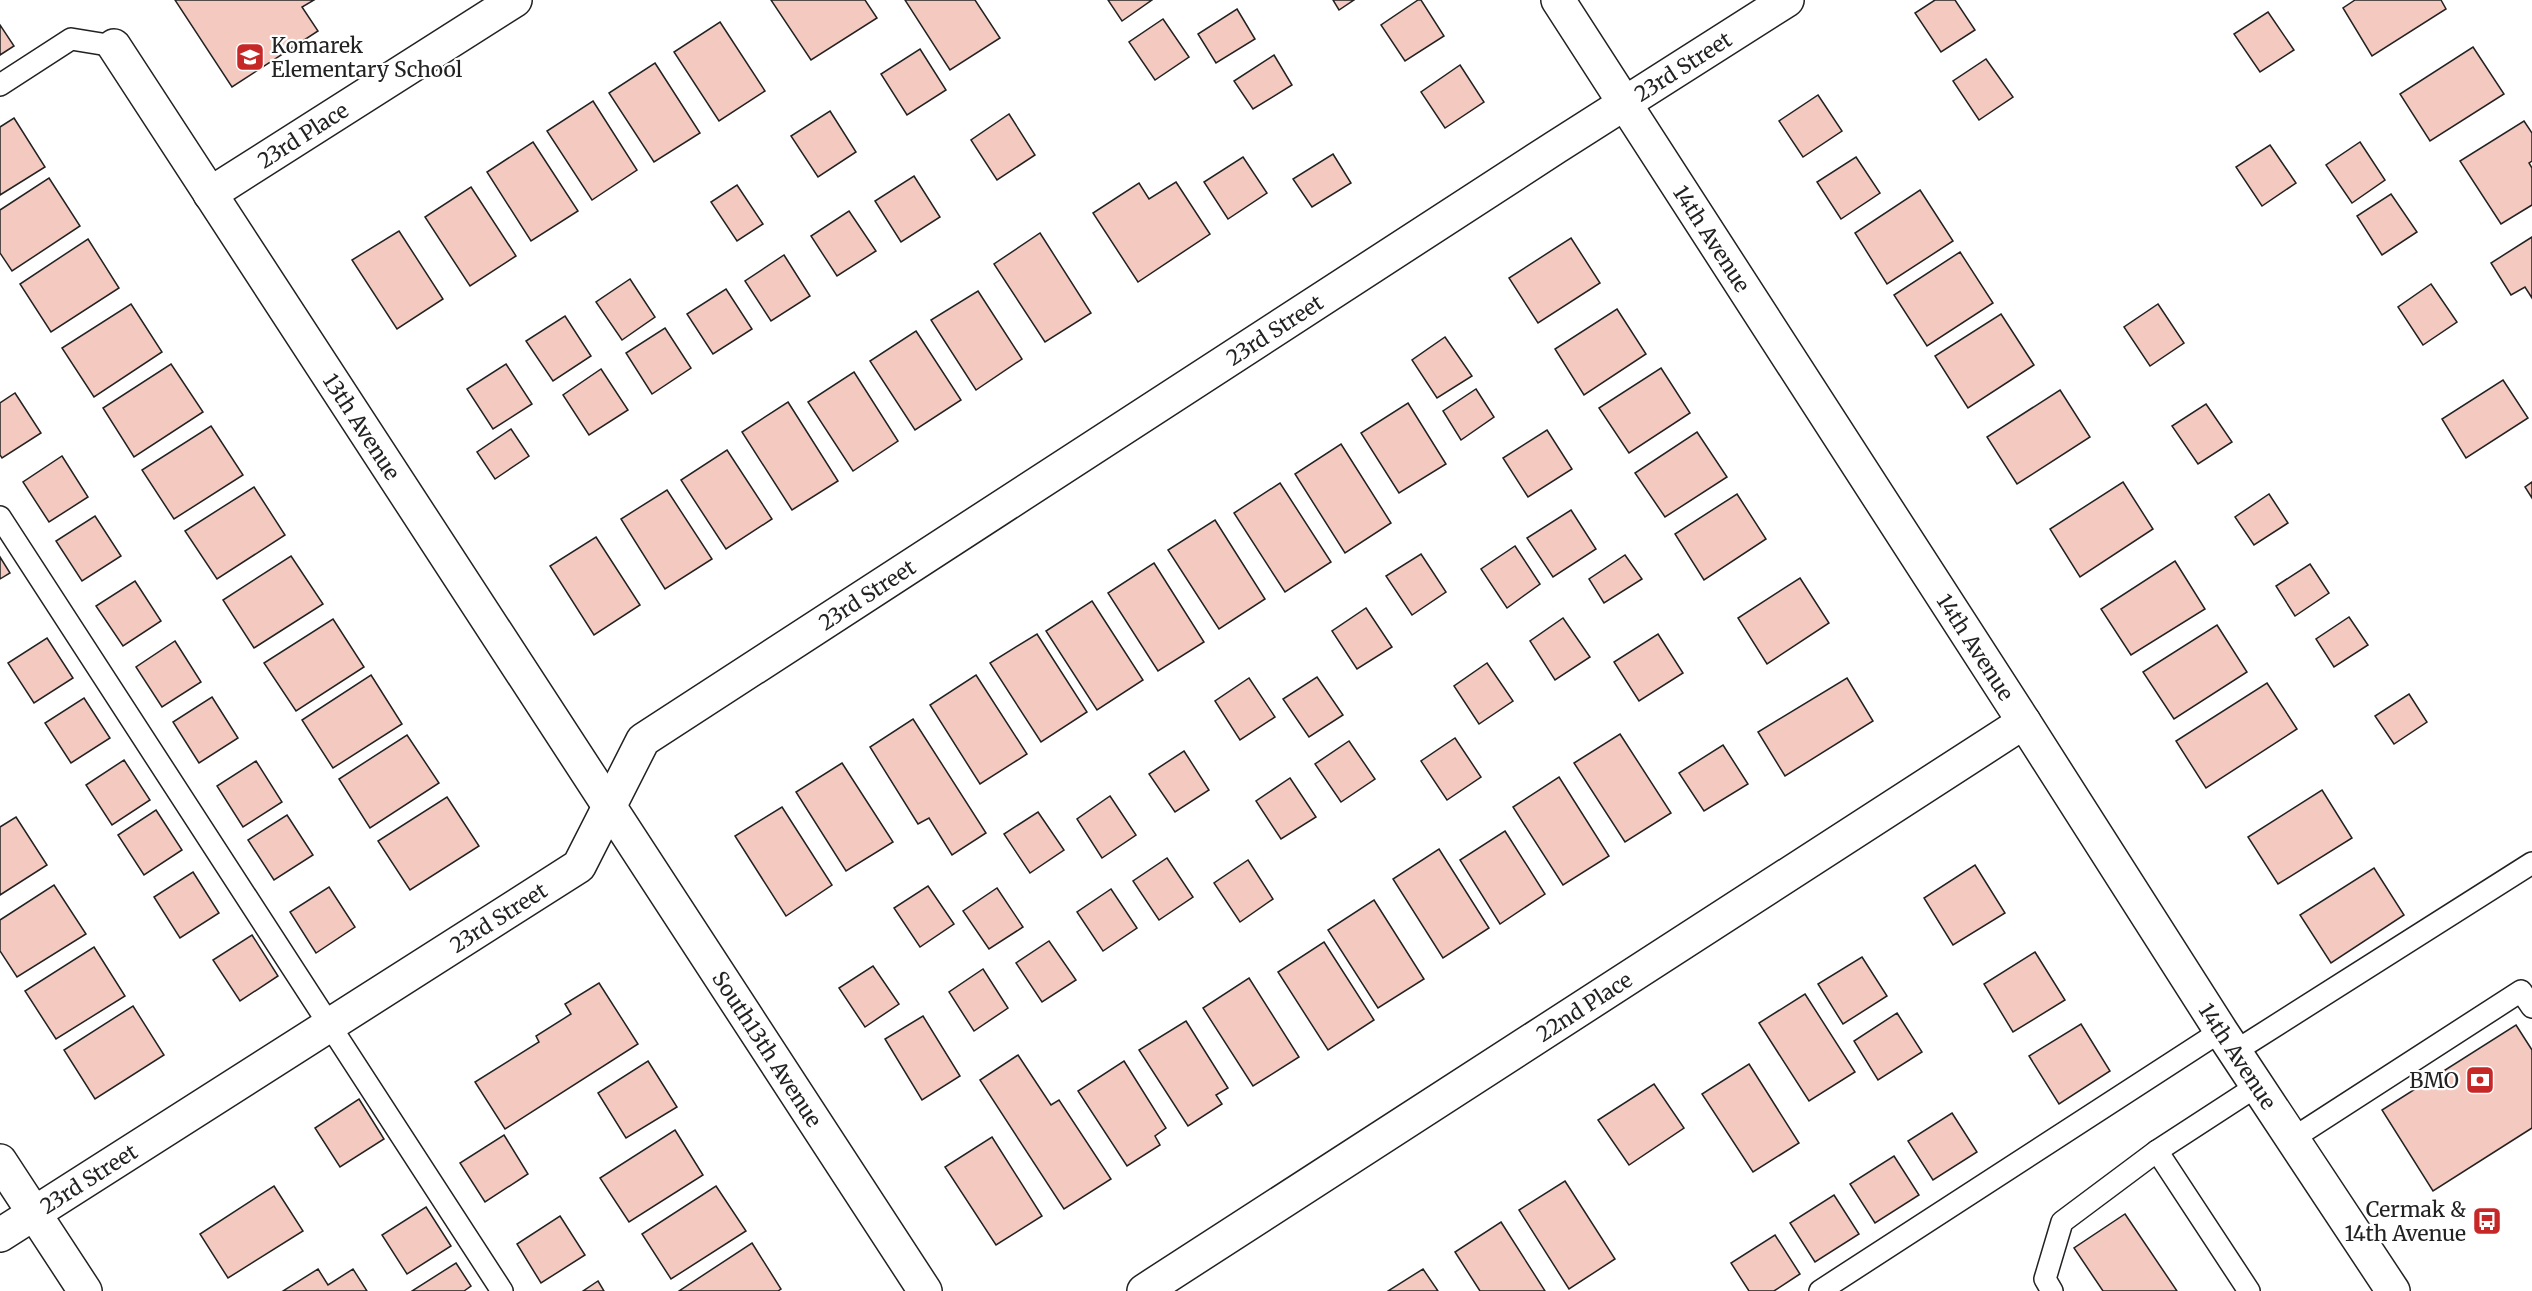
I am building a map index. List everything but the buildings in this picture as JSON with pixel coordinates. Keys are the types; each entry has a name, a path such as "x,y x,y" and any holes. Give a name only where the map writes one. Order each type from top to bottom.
{"street":[{"name":"23rd Place","path":"210,194 515,0"},
{"name":"14th Avenue","path":"1558,0 2228,1042 2393,1291"},
{"name":"23rd Street","path":"0,1235 579,866 643,740 1556,147 1788,0"},
{"name":"13th Avenue","path":"114,46 609,808"},
{"name":"22nd Place","path":"1144,1291 2024,722"},
{"name":"South13th Avenue","path":"609,808 925,1291"},
{"path":"0,1161 85,1291"}],"lane":[{"path":"0,85 71,39 114,46"},
{"path":"0,518 502,1291"},
{"path":"1820,1291 2228,1042 2532,862"},
{"path":"2292,1138 2527,999"},
{"path":"2052,1291 2044,1279 2062,1222 2157,1151 2258,1086"},
{"path":"2157,1151 2250,1291"}],"place":[{"name":"Komarek Elementary School","path":"250,57"},
{"name":"BMO","path":"2480,1080"},
{"name":"Cermak & 14th Avenue","path":"2487,1221"}]}
